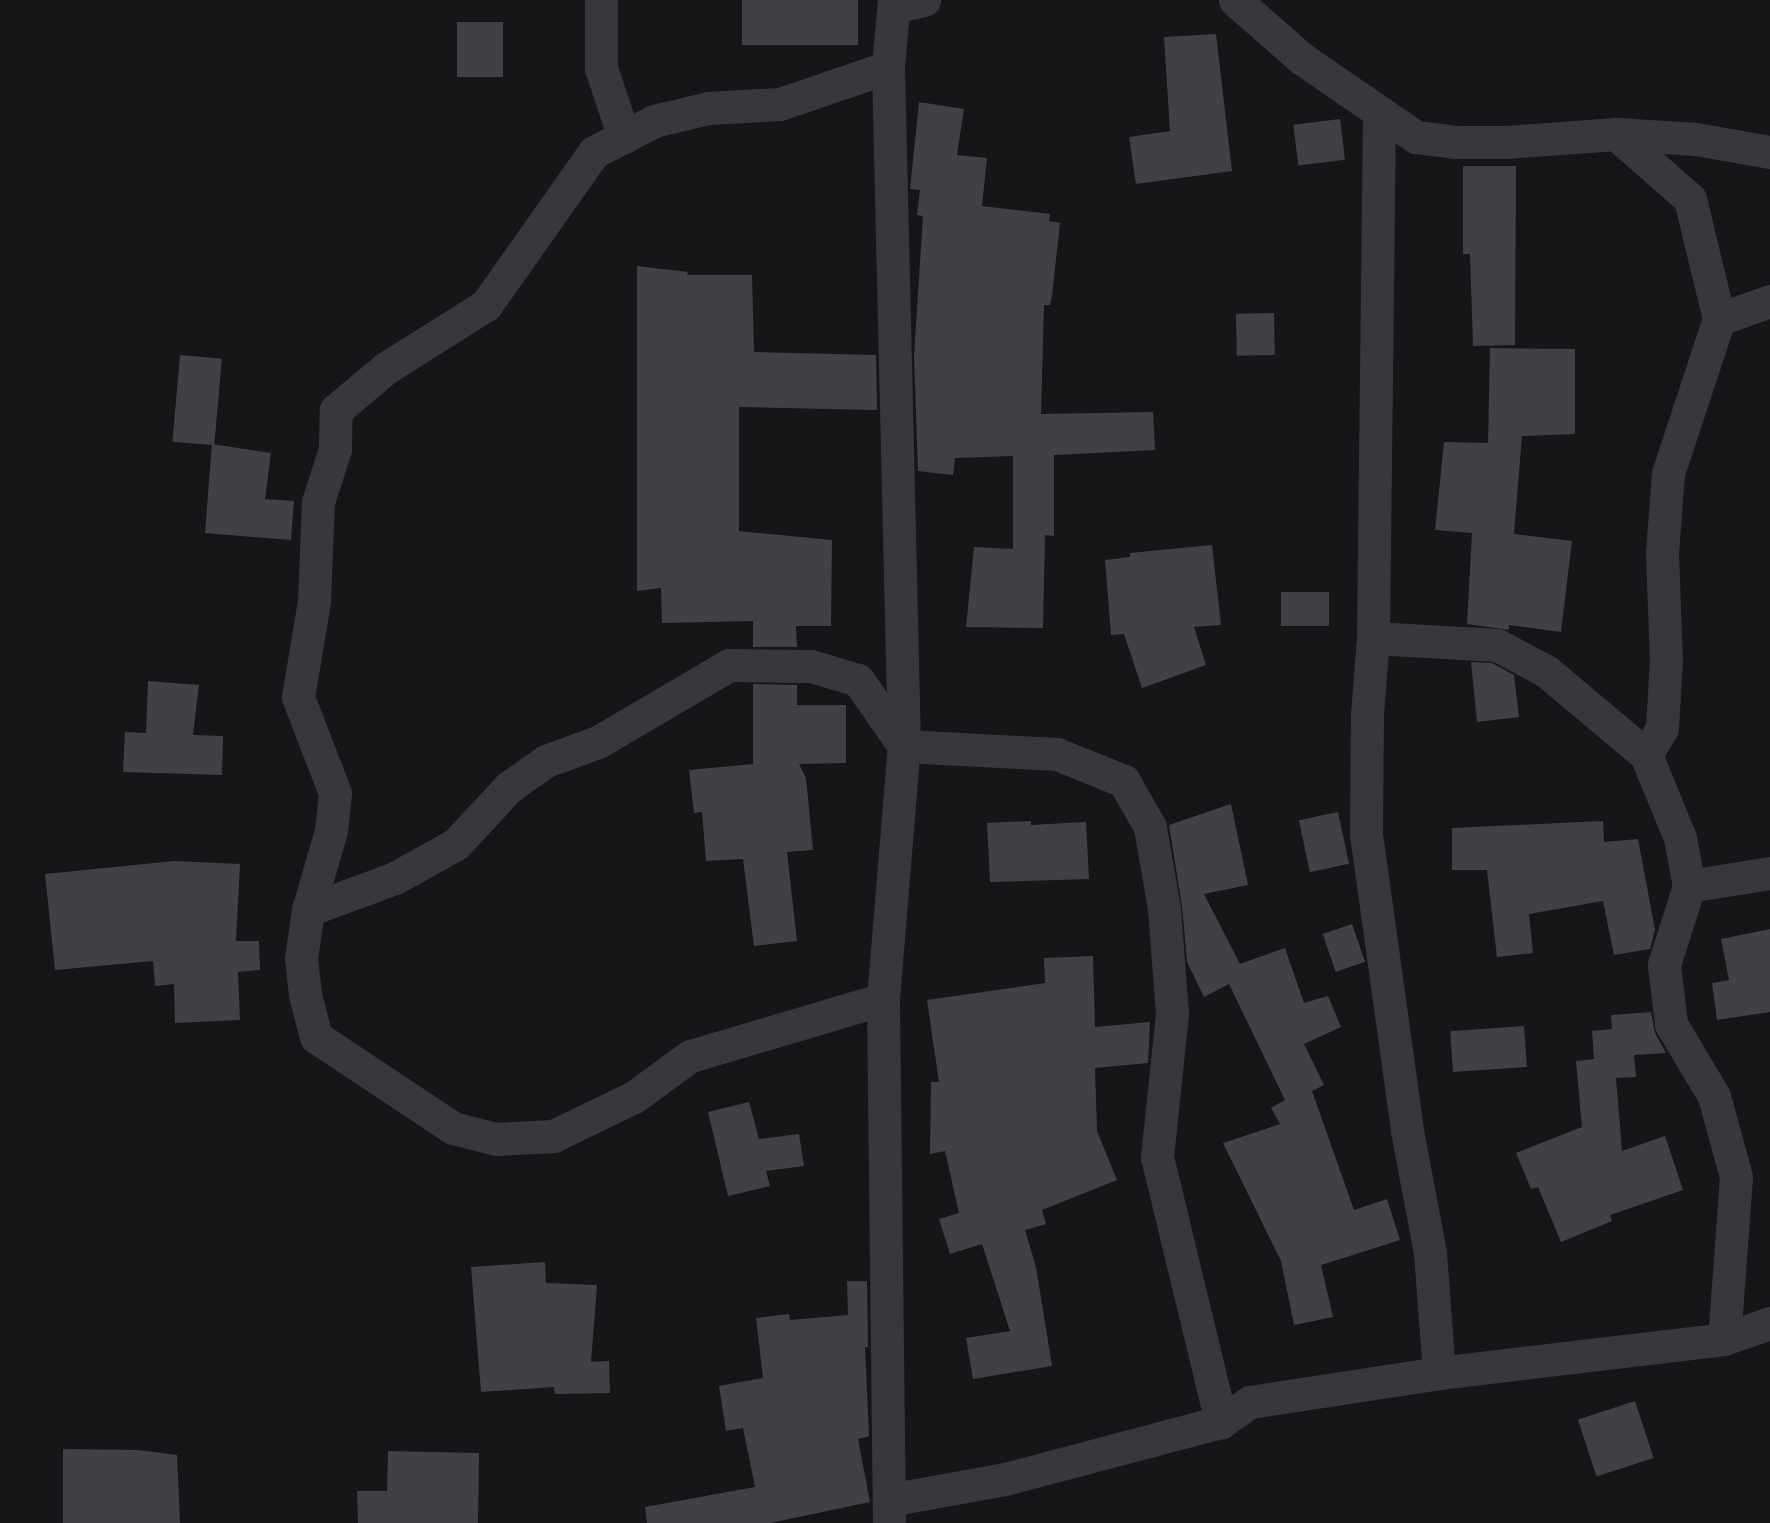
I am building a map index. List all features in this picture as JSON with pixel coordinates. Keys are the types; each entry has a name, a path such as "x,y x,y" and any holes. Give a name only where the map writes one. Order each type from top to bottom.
{"street":[{"path":"602,0 601,68 624,137"},
{"path":"1235,0 1301,58 1379,114 1416,137 1454,142 1616,134 1696,139 1770,152"},
{"path":"904,2 888,67 904,746 883,999 889,1512 1221,1422 1250,1402 1439,1373 1724,1339 1770,1323"},
{"path":"883,999 690,1056 634,1097 552,1136 496,1139 453,1128 316,1037 305,995 301,958 308,910 331,831 335,793 298,697 314,601 318,502 334,449 336,410 386,368 486,305 594,152 654,120 708,108 780,104 888,67"},
{"path":"1379,114 1373,638 1367,714 1366,834 1407,1131 1430,1253 1439,1373"},
{"path":"1616,134 1690,199 1719,319 1668,473 1662,553 1666,660 1662,728 1646,755"},
{"path":"1719,319 1770,301"},
{"path":"1373,638 1497,645 1546,671 1646,755 1680,838 1689,886 1664,965 1671,1024 1714,1096 1736,1177 1724,1339"},
{"path":"308,910 395,878 456,844 509,787 546,761 598,742 729,665 811,666 858,680 904,746"},
{"path":"904,746 1058,754 1124,781 1150,826 1164,909 1172,1014 1157,1157 1221,1422"},
{"path":"1689,886 1770,873"}],"building":[{"path":"742,0 858,0 858,45 742,45"},
{"path":"457,22 503,22 503,77 457,77"},
{"path":"1216,34 1232,171 1136,184 1129,137 1170,131 1164,37"},
{"path":"919,102 964,109 957,155 987,158 982,206 1050,214 1049,221 1060,223 1052,296 1050,305 1044,305 1041,414 1153,412 1155,450 1054,455 1054,536 1045,535 1043,628 966,627 974,547 1013,549 1013,456 955,458 953,475 918,471 914,356 923,216 917,215 920,190 910,189"},
{"path":"1340,119 1345,160 1298,165 1293,125"},
{"path":"1463,166 1516,166 1515,345 1473,346 1470,254 1463,254"},
{"path":"637,266 688,272 687,275 752,275 754,352 876,355 877,410 739,407 739,531 832,540 831,626 796,626 797,647 753,647 753,621 662,623 661,588 637,591"},
{"path":"1274,313 1275,355 1237,356 1236,314"},
{"path":"1490,348 1575,349 1575,434 1522,436 1514,534 1572,541 1561,632 1509,625 1509,630 1467,624 1472,533 1435,530 1444,442 1488,443"},
{"path":"180,355 222,359 214,445 172,442"},
{"path":"212,444 271,453 265,499 294,501 291,540 205,533"},
{"path":"1212,545 1221,625 1194,627 1206,665 1142,688 1124,634 1111,635 1105,560 1130,557 1130,553"},
{"path":"1281,592 1329,592 1329,626 1281,626"},
{"path":"1471,662 1492,663 1514,675 1519,717 1477,722"},
{"path":"148,681 199,685 193,735 223,736 222,775 123,772 125,732 146,733"},
{"path":"753,684 797,685 797,705 846,705 846,763 799,764 806,778 813,850 787,852 797,941 754,946 743,859 706,861 702,812 694,813 689,770 753,764"},
{"path":"1231,804 1248,885 1204,894 1240,964 1285,948 1304,1003 1328,996 1341,1027 1304,1044 1324,1085 1312,1091 1354,1210 1387,1199 1400,1240 1321,1265 1333,1317 1294,1325 1281,1261 1223,1143 1280,1124 1271,1108 1285,1100 1229,984 1204,997 1187,962 1182,906 1169,825"},
{"path":"1338,812 1349,864 1310,872 1299,820"},
{"path":"1031,821 1031,825 1086,822 1089,879 990,882 987,823"},
{"path":"1603,821 1604,842 1638,839 1655,930 1650,949 1614,955 1603,901 1529,914 1533,953 1497,957 1487,870 1452,870 1452,828"},
{"path":"174,861 240,864 236,941 259,941 260,970 238,972 240,1020 175,1023 174,984 155,986 153,961 55,970 45,874"},
{"path":"1352,924 1365,962 1336,972 1323,934"},
{"path":"1770,929 1770,1012 1717,1020 1712,983 1729,980 1721,939"},
{"path":"1093,956 1095,1027 1150,1022 1148,1063 1095,1068 1097,1131 1117,1180 1042,1210 1046,1224 1025,1230 1036,1267 1052,1366 973,1379 966,1338 1010,1331 982,1244 950,1254 939,1219 959,1213 945,1151 930,1154 931,1082 939,1082 927,1000 1045,983 1044,958"},
{"path":"1651,1012 1655,1033 1666,1053 1634,1055 1636,1077 1616,1078 1622,1151 1665,1136 1683,1190 1610,1215 1612,1221 1561,1242 1538,1187 1531,1189 1516,1153 1582,1127 1576,1061 1594,1059 1592,1031 1612,1029 1611,1015"},
{"path":"1524,1026 1527,1067 1453,1072 1450,1031"},
{"path":"749,1102 759,1139 799,1134 804,1166 766,1171 770,1186 728,1196 708,1112"},
{"path":"545,1262 546,1283 597,1285 591,1362 609,1361 610,1393 555,1394 554,1387 481,1392 471,1267"},
{"path":"847,1281 867,1281 868,1347 865,1347 869,1436 858,1439 870,1502 770,1523 647,1523 645,1507 755,1487 743,1428 726,1431 719,1386 763,1378 756,1318 789,1314 790,1320 848,1315"},
{"path":"1635,1401 1654,1458 1596,1477 1578,1420"},
{"path":"63,1449 138,1450 177,1455 180,1523 63,1523"},
{"path":"388,1451 479,1453 478,1523 358,1523 357,1491 387,1491"}]}
